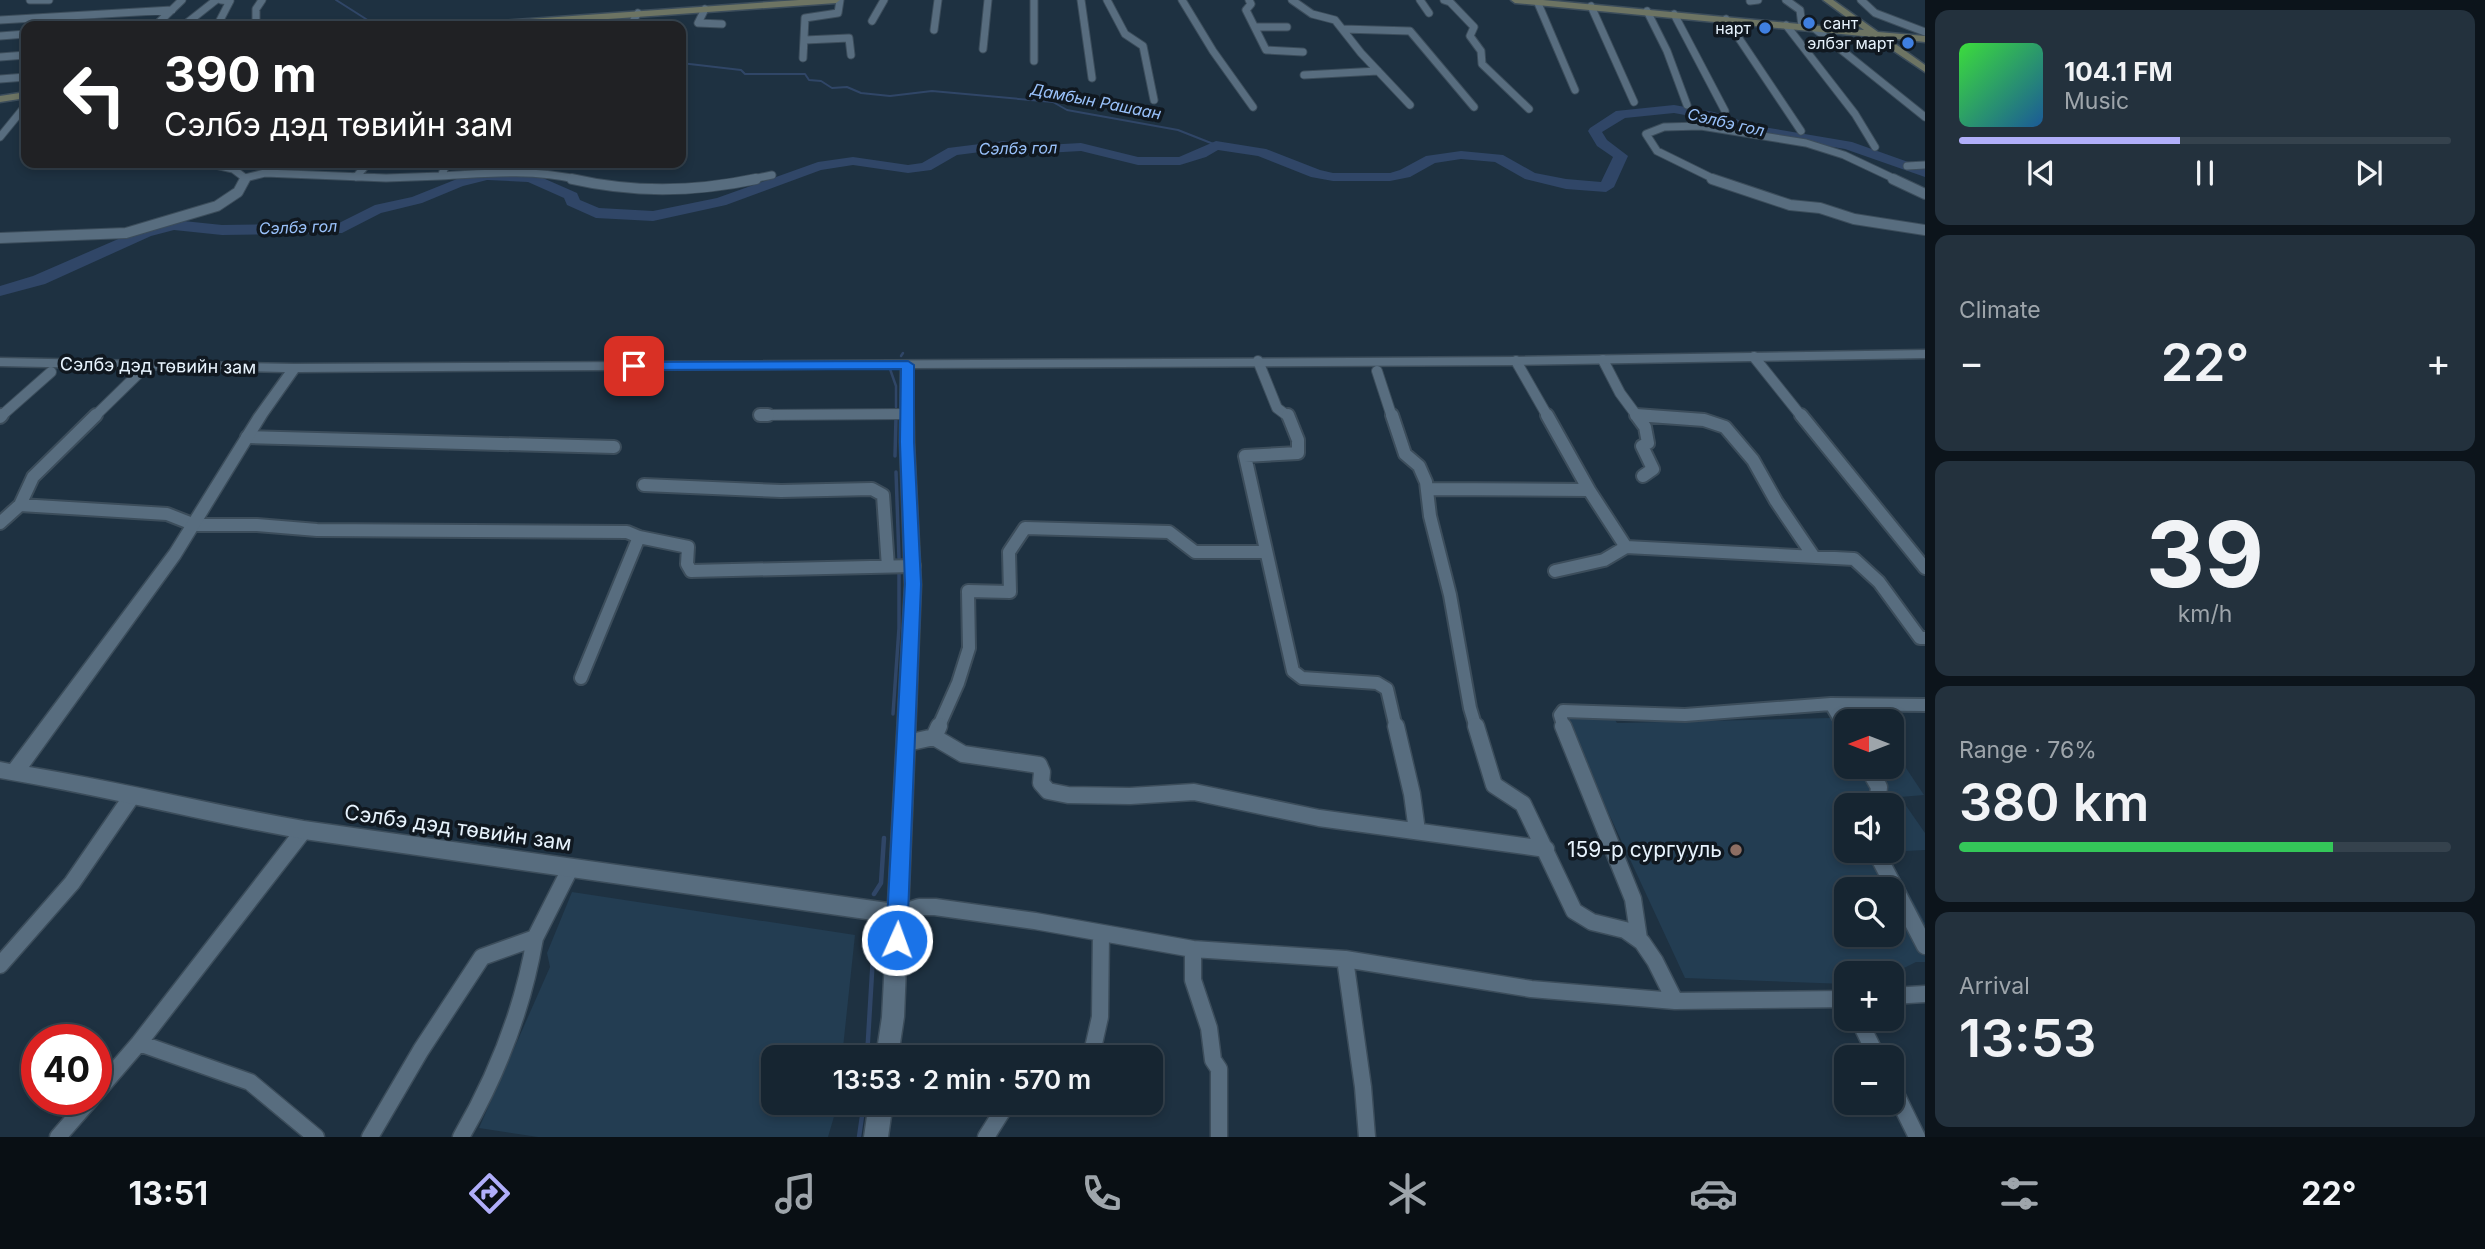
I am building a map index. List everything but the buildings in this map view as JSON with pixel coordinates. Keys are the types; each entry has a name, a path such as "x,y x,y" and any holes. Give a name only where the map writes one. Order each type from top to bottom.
{"main road":[{"path":"537,21 838,0"},
{"path":"1515,0 1573,2 1591,6 1604,3 1647,11 1925,39"},
{"path":"1827,0 1925,69"},
{"path":"0,99 21,96"}],"street":[{"path":"30,0 49,0"},
{"path":"160,21 182,0"},
{"path":"190,21 218,0 230,1 220,21"},
{"path":"256,21 256,9 262,0"},
{"path":"803,58 805,18 838,13 838,0"},
{"path":"872,21 884,0"},
{"path":"934,30 938,0"},
{"path":"983,49 988,0"},
{"path":"1034,0 1034,61"},
{"path":"1081,0 1087,26 1088,68 1092,78"},
{"path":"1107,0 1125,34 1143,46 1154,100"},
{"path":"1182,0 1213,51 1253,107"},
{"path":"1249,0 1251,4 1246,10 1268,51 1303,52"},
{"path":"1293,0 1312,14 1332,18 1410,105"},
{"path":"1420,0 1429,13"},
{"path":"1444,0 1450,2 1474,27 1470,36 1481,51 1482,64 1529,109"},
{"path":"1750,1 1758,0"},
{"path":"1786,0 1800,10 1802,26"},
{"path":"1861,0 1878,14 1925,32"},
{"path":"1537,1 1575,90"},
{"path":"1591,6 1633,102"},
{"path":"705,9 698,23 722,24"},
{"path":"0,20 172,10"},
{"path":"1647,11 1667,51 1687,105"},
{"path":"633,21 638,13"},
{"path":"1674,14 1725,111"},
{"path":"1726,19 1801,131"},
{"path":"1786,25 1855,114 1875,147"},
{"path":"1255,27 1287,27"},
{"path":"1814,28 1925,117"},
{"path":"1342,29 1413,33 1474,107"},
{"path":"0,36 21,34"},
{"path":"805,40 849,38 850,55"},
{"path":"0,57 21,55"},
{"path":"1304,75 1378,71"},
{"path":"0,79 21,77"},
{"path":"0,137 21,111"},
{"path":"1925,194 1844,155 1806,143 1701,126 1664,127 1646,134 1657,151 1717,181 1790,205 1820,208 1854,219 1925,230"},
{"path":"1908,166 1925,165"},
{"path":"229,168 245,178"},
{"path":"356,177 364,168"},
{"path":"441,176 445,168"},
{"path":"0,238 126,233 217,206 237,191 245,178 265,173 356,177 441,176 512,171 549,173 612,188 681,189 719,187 772,175"},
{"name":"Сэлбэ дэд төвийн зам","path":"0,362 294,368 1516,361 1925,354"},
{"path":"1754,357 1925,568"},
{"path":"1603,360 1620,394 1645,427 1647,443 1642,446 1653,469 1643,476"},
{"path":"1258,361 1278,408 1288,415 1298,440 1298,453 1245,456 1293,671 1302,678 1377,684 1387,689 1412,794 1417,831"},
{"path":"1516,361 1589,490 1626,547"},
{"path":"0,375 23,362"},
{"path":"889,1045 893,1017 914,566 907,414 908,365"},
{"name":"Сэлбэ дэд төвийн зам","path":"294,368 247,437 195,525 7,770 304,830 784,900 898,914"},
{"path":"1377,371 1405,454 1419,466 1427,489 1430,516 1450,595 1470,708 1494,785 1523,804 1574,911 1590,921 1624,929 1639,939"},
{"path":"0,417 51,372"},
{"path":"0,523 20,505 33,477 137,375"},
{"path":"760,415 907,414"},
{"path":"1637,416 1704,420 1725,428 1753,460 1776,501 1814,557"},
{"path":"247,437 614,447"},
{"path":"644,485 781,491 872,489 883,495 888,567"},
{"path":"1427,489 1589,490"},
{"path":"20,505 167,514 195,525 257,525 317,530 627,533 688,547 687,564 691,571 914,566"},
{"path":"934,737 966,661 969,641 968,591 1010,592 1009,552 1025,528 1170,532 1195,552 1265,552"},
{"path":"581,678 639,537"},
{"path":"1555,570 1604,560 1626,547 1851,559 1862,563 1920,638 1925,638"},
{"path":"1675,1002 1639,939 1633,899 1560,715 1569,710 1685,715 1831,704 1925,705"},
{"path":"1831,704 1834,709"},
{"path":"906,743 934,737 963,754 1039,765 1042,772 1041,783 1048,791 1068,795 1130,796 1194,792 1293,813 1546,849"},
{"path":"0,965 72,883 132,796"},
{"path":"112,1075 139,1044 304,830"},
{"path":"1882,863 1925,946"},
{"path":"461,1137 480,1105 502,1052 528,976 535,938 571,867"},
{"path":"898,914 927,906 1035,921 1193,949 1345,959 1531,989 1675,1002 1834,999"},
{"path":"1095,1045 1099,1021 1101,934"},
{"path":"370,1137 421,1050 482,957 535,938"},
{"path":"1193,949 1193,980 1209,1028 1213,1060 1219,1069 1219,1137"},
{"path":"1345,959 1363,1087 1367,1137"},
{"path":"1904,996 1925,995"},
{"path":"139,1044 250,1082 316,1137"},
{"path":"1904,1110 1917,1137"},
{"path":"58,1137 77,1115"},
{"path":"876,1137 879,1115"},
{"path":"986,1137 1000,1115"}],"shaded area":[{"name":"159-р сургууль","path":"1612,715 1617,723 1834,718 1834,779 1904,779 1904,765 1924,795 1904,797 1904,793 1834,793 1834,863 1892,863 1900,877 1834,877 1834,947 1904,947 1904,885 1925,923 1925,962 1916,962 1904,968 1904,961 1834,961 1834,984 1685,978 1564,717"},
{"name":"159-р сургууль","path":"1904,803 1925,833 1925,850 1904,851"},
{"path":"572,892 855,935 843,1045 761,1045 761,1115 834,1115 828,1137 538,1137 479,1128 550,967 547,953"}],"waterway":[{"path":"336,0 369,21"},
{"path":"194,21 204,12"},
{"name":"Дамбын Рашаан","path":"686,64 741,70 745,74 805,74 809,80 821,81 832,88 847,87 861,93 890,96 932,91 1053,102 1067,110 1178,130 1216,145"},
{"name":"Сэлбэ гол","path":"0,291 39,280 145,233 174,225 222,230 342,228 381,208 417,200 473,178 502,174 545,182 572,196 572,202 596,213 653,216 721,202 818,166 853,161 908,169 926,167 953,151 1004,145 1027,150 1081,147 1138,161 1180,161 1201,154 1216,145 1261,152 1316,174 1333,177 1390,177 1405,174 1431,159 1461,155 1498,158 1530,176 1566,184 1606,187 1621,156 1602,143 1595,131 1621,114 1674,109 1709,115 1755,130 1847,145 1884,156 1925,173"},
{"path":"890,369 896,386 896,407"},
{"path":"895,456 896,417"},
{"path":"896,472 899,558"},
{"path":"893,714 899,628 899,570"},
{"path":"874,894 881,883 884,838"},
{"path":"868,1045 874,939 871,930"},
{"path":"859,1137 862,1115"}],"place":[{"name":"сант","path":"1809,23"},
{"name":"нарт","path":"1765,28"},
{"name":"элбэг март","path":"1908,43"},
{"name":"159-р сургууль","path":"1736,850"}],"route":[{"path":"634,366 908,365 907,442 914,566 897,940"}]}
